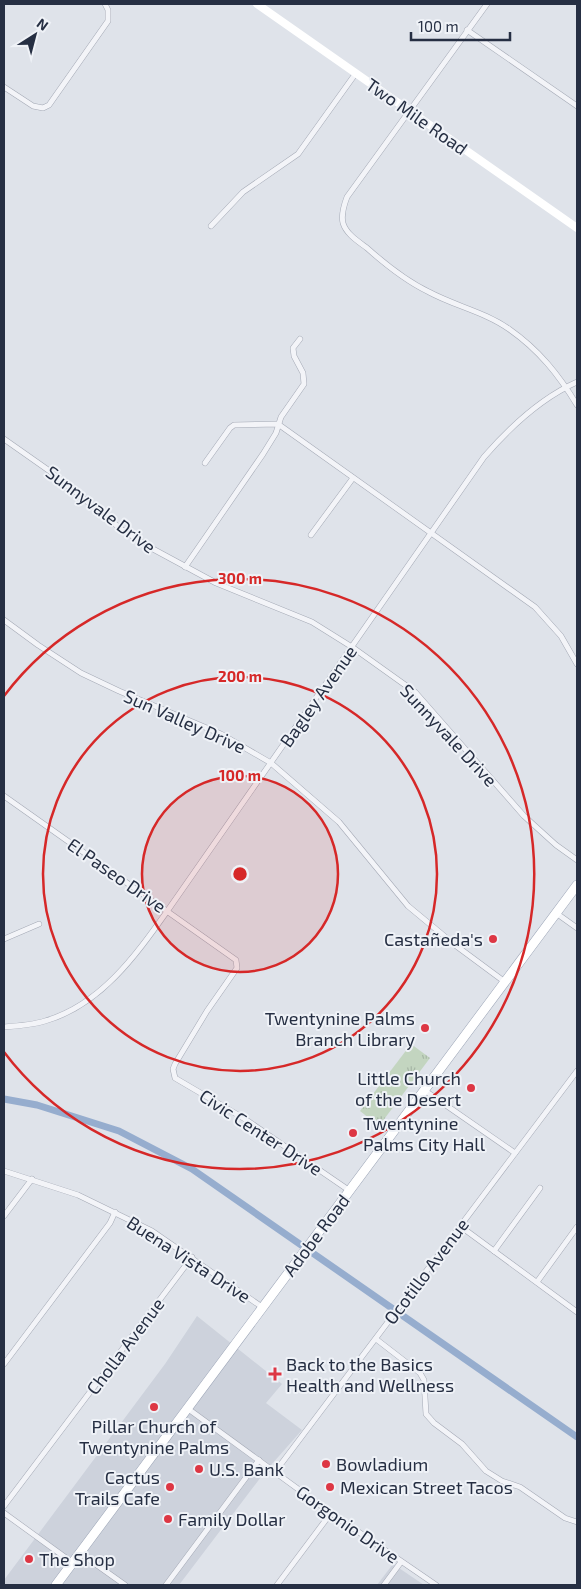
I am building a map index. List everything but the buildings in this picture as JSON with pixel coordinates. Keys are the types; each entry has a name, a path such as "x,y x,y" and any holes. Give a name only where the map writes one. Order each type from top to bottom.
{"main road":[{"name":"Two Mile Road","path":"257,4 577,228"},
{"name":"Adobe Road","path":"56,1585 577,885"}],"street":[{"path":"4,87 34,106 43,108 49,105 108,21 108,10 105,4"},
{"path":"487,4 346,197 343,224 351,235 404,278 430,293 486,316 507,327 535,348 566,387 577,405"},
{"path":"468,30 577,106"},
{"path":"211,226 242,192 298,154 356,73"},
{"path":"185,567 263,454 276,433 278,424 304,384 303,373 294,356 293,348 300,339"},
{"name":"Bagley Avenue","path":"4,1027 46,1021 74,1009 98,994 124,968 168,910 484,457 505,433 534,409 566,387 577,382"},
{"path":"205,463 234,425 278,424 544,616 561,636 577,664"},
{"name":"Sunnyvale Drive","path":"4,439 51,472 121,529 185,567 247,597 312,622 352,647 415,692 524,816 551,841 577,860"},
{"path":"311,535 352,478"},
{"name":"Sun Valley Drive","path":"4,620 38,645 87,676 221,734 271,763 339,822 408,906 505,982"},
{"name":"El Paseo Drive","path":"4,796 231,954 236,960 237,968 186,1043 175,1064 173,1073"},
{"path":"556,913 577,928"},
{"path":"4,939 39,924"},
{"name":"Ocotillo Avenue","path":"276,1472 577,1071"},
{"name":"Civic Center Drive","path":"173,1073 182,1082 245,1119 350,1191"},
{"path":"424,1090 515,1153"},
{"name":"Buena Vista Drive","path":"4,1171 78,1195 152,1231 262,1307"},
{"path":"4,1216 32,1179"},
{"path":"494,1251 540,1188"},
{"path":"4,1364 110,1223 115,1212"},
{"path":"460,1226 577,1312"},
{"path":"537,1282 577,1227"},
{"name":"Cholla Avenue","path":"4,1506 192,1257"},
{"path":"376,1339 420,1372 424,1380 426,1414 434,1424 462,1444 478,1464 502,1481 520,1488 565,1518 577,1522"},
{"name":"Gorgonio Drive","path":"187,1408 331,1513 436,1585"},
{"path":"166,1585 259,1460"},
{"path":"4,1513 73,1563"},
{"path":"277,1585 331,1513"},
{"path":"80,1553 125,1585"},
{"path":"384,1585 401,1562"}],"shaded area":[{"path":"197,1316 282,1384 266,1403 302,1430 264,1473 179,1585 4,1585 4,1580 165,1364"},
{"path":"393,1564 424,1585 377,1585"}],"green space":[{"path":"411,1044 430,1058 379,1126 360,1111"}],"waterway":[{"path":"4,1099 37,1105 119,1131 192,1169 577,1437"}],"place":[{"name":"Castañeda's","path":"493,939"},
{"name":"Twentynine Palms Branch Library","path":"425,1028"},
{"name":"Little Church of the Desert","path":"471,1088"},
{"name":"Twentynine Palms City Hall","path":"353,1133"},
{"name":"Back to the Basics Health and Wellness","path":"275,1374"},
{"name":"Pillar Church of Twentynine Palms","path":"154,1407"},
{"name":"Bowladium","path":"326,1464"},
{"name":"U.S. Bank","path":"199,1469"},
{"name":"Cactus Trails Cafe","path":"170,1487"},
{"name":"Mexican Street Tacos","path":"330,1487"},
{"name":"Family Dollar","path":"168,1519"},
{"name":"The Shop","path":"29,1559"}]}
